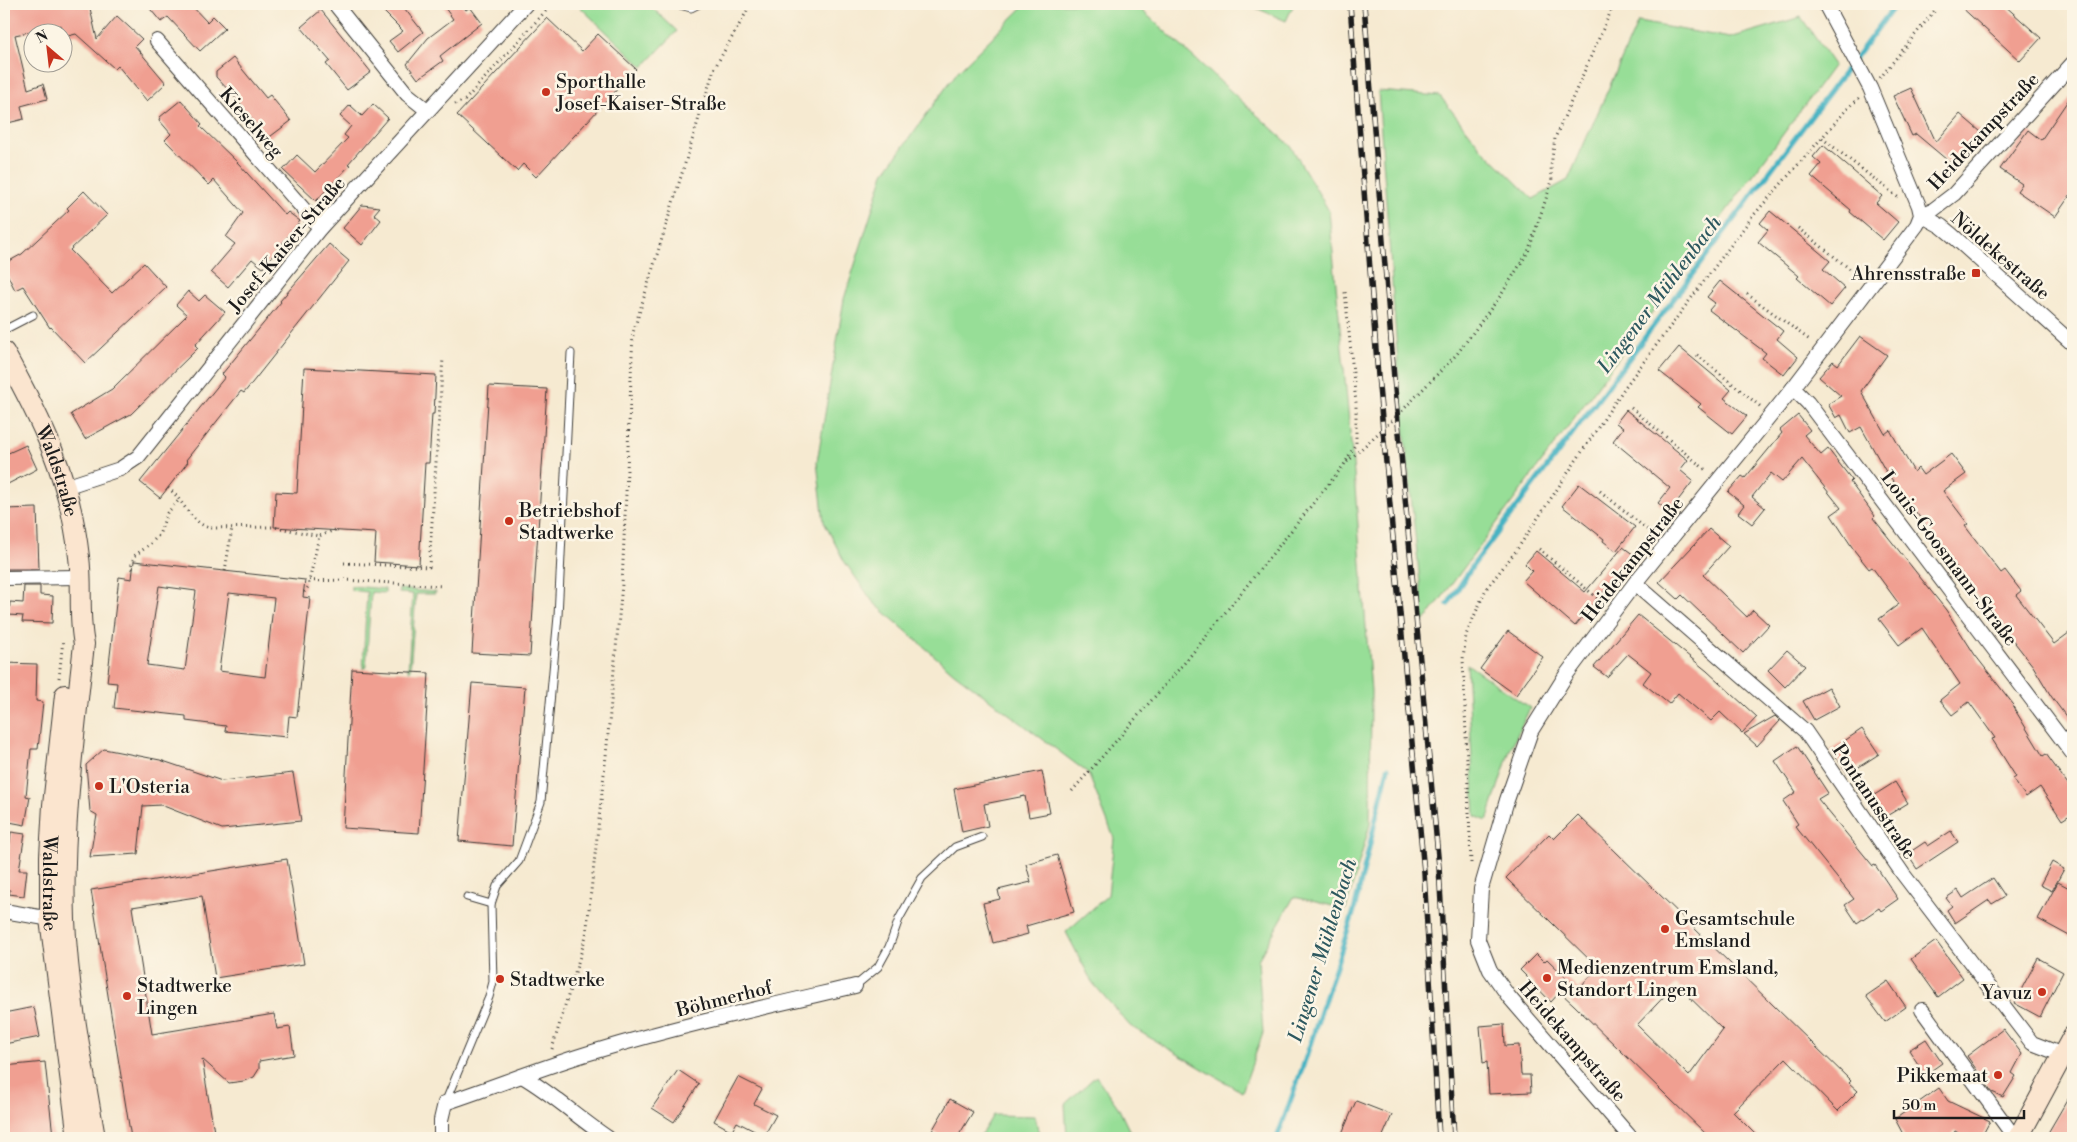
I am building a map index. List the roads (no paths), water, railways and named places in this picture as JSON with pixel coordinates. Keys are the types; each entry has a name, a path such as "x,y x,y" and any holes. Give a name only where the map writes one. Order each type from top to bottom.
{"street":[{"path":"335,4 407,94 427,110"},
{"name":"Josef-Kaiser-Straße","path":"66,487 120,468 138,457 320,228 526,4"},
{"name":"Nöldekestraße","path":"1825,4 1868,85 1917,201 1921,215 1941,226 1952,235 2073,344"},
{"name":"Kieselweg","path":"157,40 320,228"},
{"name":"Heidekampstraße","path":"1631,1138 1509,997 1490,970 1478,940 1481,889 1507,800 1531,731 1566,675 1635,583 1793,388 1913,232 1921,215 1933,210 1954,194 2073,63"},
{"name":"Waldstraße","path":"4,352 48,436 66,487 76,534 80,577 81,631 84,644 58,920 78,1138"},
{"name":"Louis-Goosmann-Straße","path":"1793,388 1808,403 2073,754"},
{"path":"4,578 80,577"},
{"name":"Pontanusstraße","path":"1635,583 1805,732 1903,874 2032,1043 2063,1055"},
{"path":"4,911 58,920"},
{"name":"Waldstraße","path":"58,920 95,1138"},
{"name":"Böhmerhof","path":"445,1103 599,1050 741,1012 855,986"},
{"path":"1922,1010 2017,1138 2073,1036"},
{"path":"522,1076 545,1090 588,1126 608,1138"},
{"path":"441,1138 441,1120 445,1103"}],"lane":[{"path":"676,4 691,8 699,4"},
{"path":"4,330 33,315"},
{"path":"445,1103 493,982 492,904 497,886 520,861 541,802 558,616 571,353"},
{"name":"Böhmerhof","path":"855,986 878,967 899,919 922,878 956,847 982,837"},
{"path":"468,897 492,904"}],"waterway":[{"name":"Lingener Mühlenbach","path":"1448,604 1474,564 1896,4"},
{"name":"Lingener Mühlenbach","path":"1277,1138 1354,911 1388,768"}],"railway":[{"path":"1350,4 1378,376 1424,872 1439,1138"},
{"path":"1364,4 1394,378 1439,867 1454,1138"}],"place":[{"name":"Sporthalle Josef-Kaiser-Straße","path":"546,92"},
{"name":"Ahrensstraße","path":"1976,273"},
{"name":"Betriebshof Stadtwerke","path":"509,521"},
{"name":"L'Osteria","path":"99,786"},
{"name":"Gesamtschule Emsland","path":"1665,929"},
{"name":"Medienzentrum Emsland, Standort Lingen","path":"1547,978"},
{"name":"Stadtwerke","path":"500,979"},
{"name":"Yavuz","path":"2042,992"},
{"name":"Stadtwerke Lingen","path":"127,996"},
{"name":"Pikkemaat","path":"1998,1075"}]}
